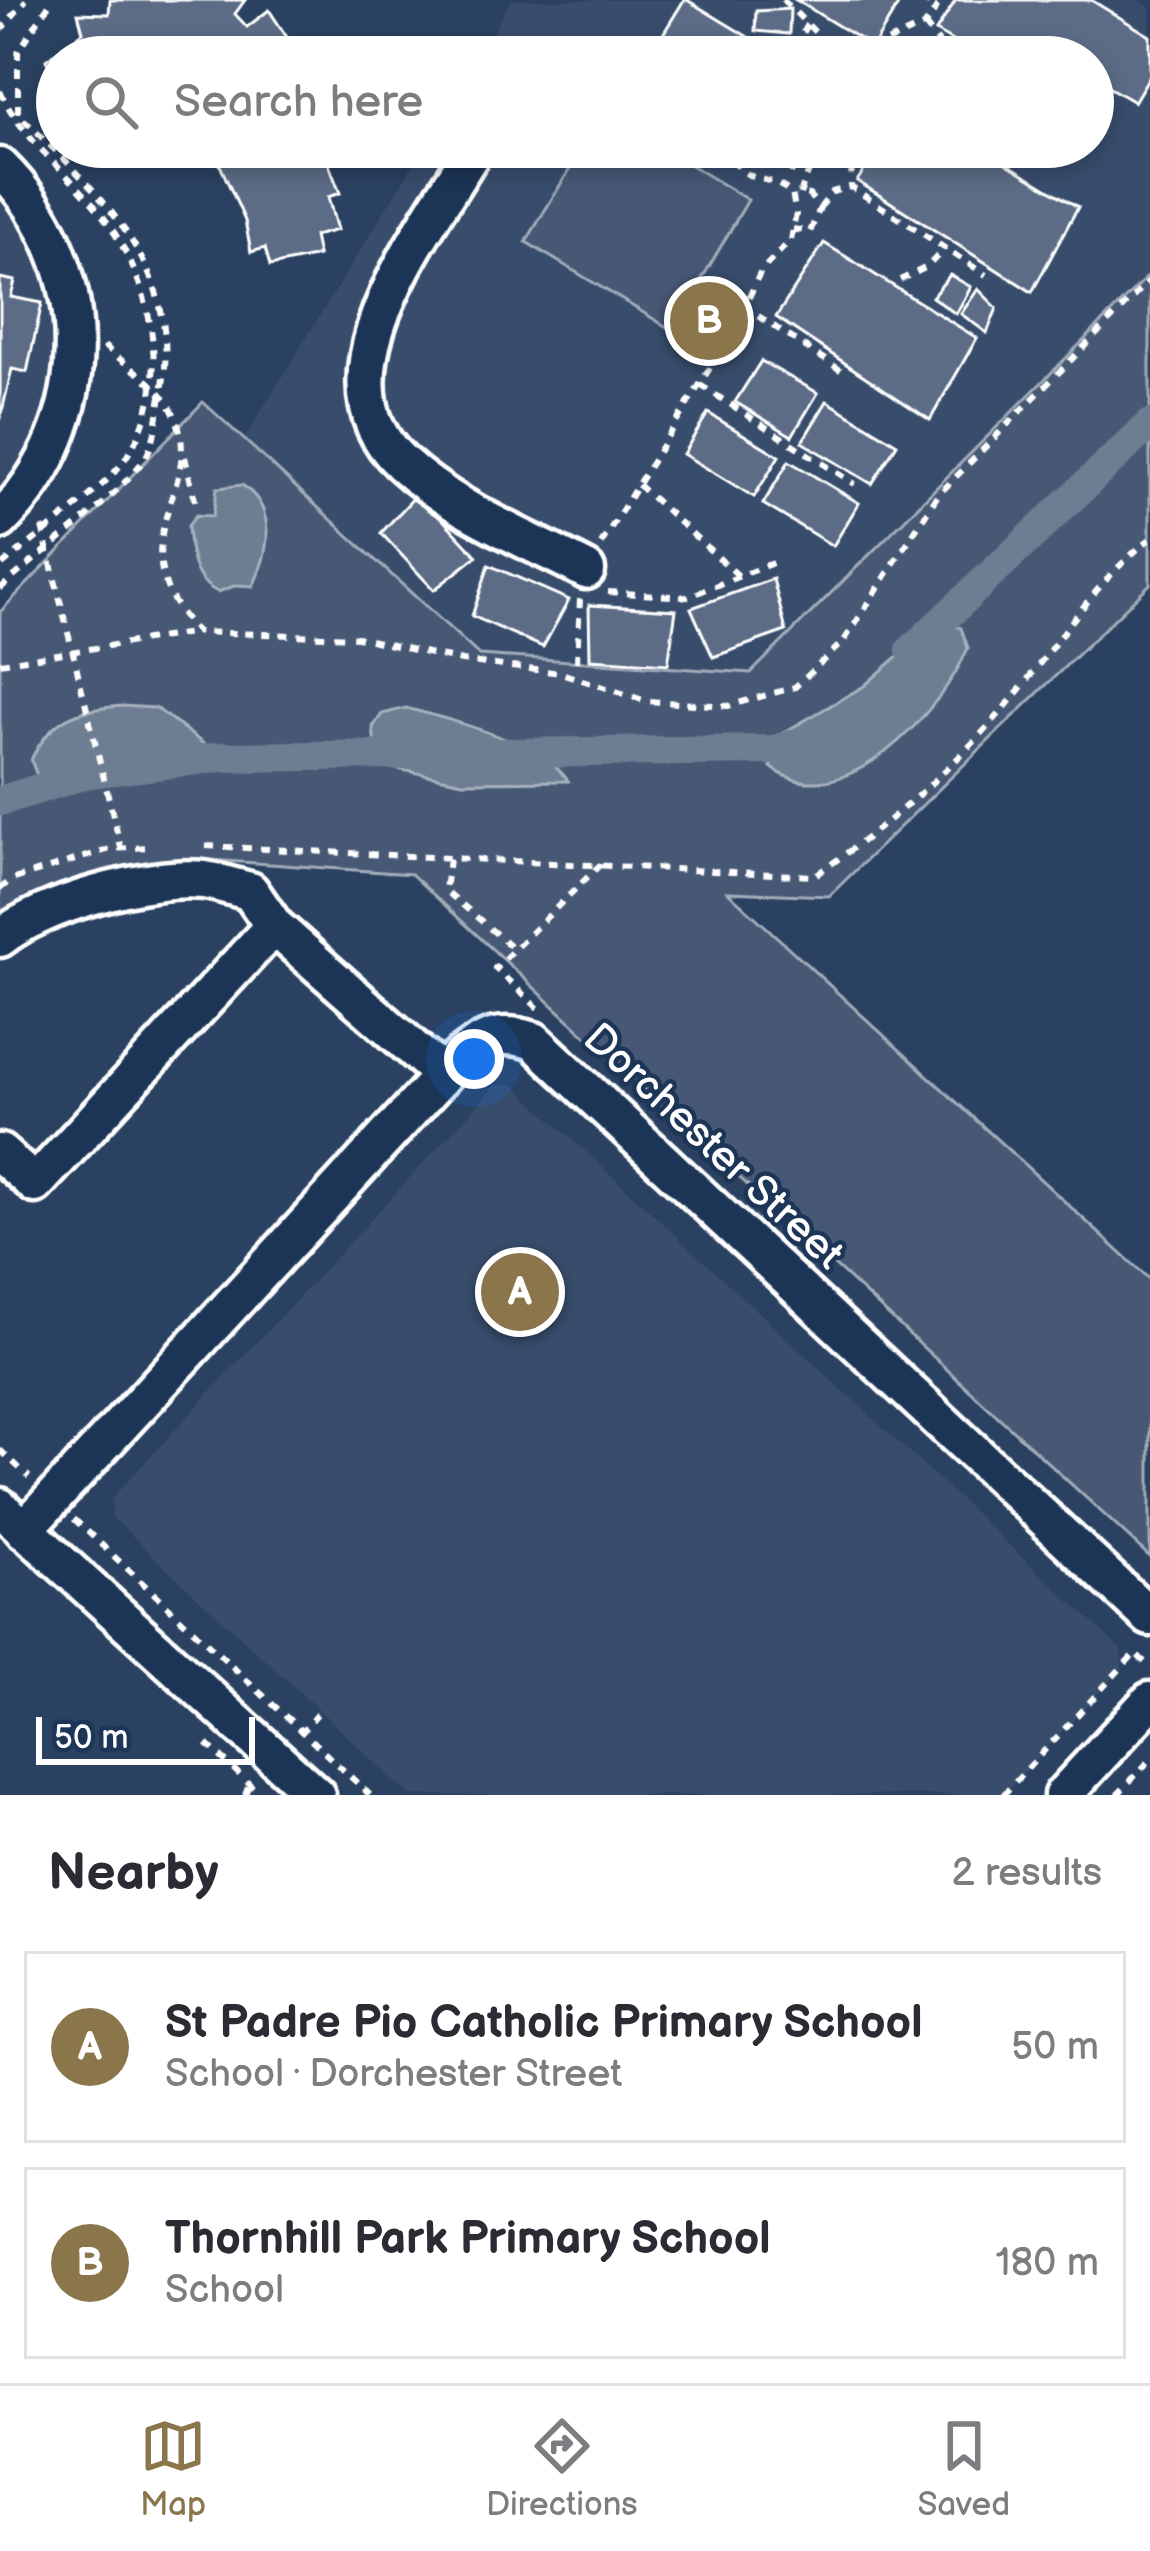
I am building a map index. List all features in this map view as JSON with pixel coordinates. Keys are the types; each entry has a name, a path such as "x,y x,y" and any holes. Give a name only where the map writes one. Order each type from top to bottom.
{"street":[{"path":"0,520 26,493 54,447 69,406 76,360 73,318 48,227 1,168"},
{"path":"463,168 382,308 364,383 374,418 398,460 583,580"},
{"path":"0,938 67,903 202,880 250,891 274,926 443,1075"},
{"path":"0,1154 35,1184 274,926"},
{"name":"Dorchester Street","path":"12,1518 52,1499 443,1075 478,1042 496,1034 534,1041 1150,1617"},
{"path":"12,1518 306,1792"},
{"path":"1063,1795 1150,1701"}],"path":[{"path":"0,31 26,0"},
{"path":"783,0 816,36"},
{"path":"900,36 925,25 939,3 921,0"},
{"path":"800,36 811,17"},
{"path":"925,25 934,36"},
{"path":"737,168 754,182 777,182 809,195 820,208"},
{"path":"577,662 583,580 793,229 796,193 808,168"},
{"path":"851,187 852,168"},
{"path":"793,229 811,232 832,192 851,187 986,275"},
{"path":"900,280 927,267 945,248"},
{"path":"743,306 845,373"},
{"path":"700,385 855,484"},
{"path":"184,454 197,508"},
{"path":"638,485 740,578"},
{"path":"26,493 43,530 121,848"},
{"path":"204,846 814,876 864,842 955,760 996,718 1115,566 1150,539"},
{"path":"583,580 687,597 775,562"},
{"path":"0,663 197,632"},
{"path":"0,889 11,880 121,848 162,847"},
{"path":"448,859 446,890 515,950"},
{"path":"540,1010 495,968 601,863"},
{"path":"0,1450 370,1795"},
{"path":"0,1472 11,1460"},
{"path":"1003,1795 1135,1653 1150,1667"},
{"path":"1117,1795 1150,1760"},
{"path":"245,1795 249,1784"}],"shaded area":[{"path":"511,0 1139,0 1150,7 1150,274 751,673 479,655 244,439 411,168 1114,168 1114,36 491,36"},
{"path":"570,168 695,168 748,200 672,330 526,242"},
{"path":"0,195 47,271 54,295 57,361 51,401 28,458 0,497"},
{"path":"1150,274 1150,584 829,896 728,892 1150,1280 1150,1557 411,874 211,860 151,867 48,893 0,916 0,612 203,402 479,655 751,673"},
{"path":"242,485 265,518 263,559 253,586 237,585 218,592 198,573 188,526 196,515 213,516 217,488"},
{"path":"939,621 961,628 968,648 937,700 886,751 858,770 828,781 799,780 771,767 783,733 864,686"},
{"path":"121,706 156,708 221,757 89,773 42,788 31,760 48,734 67,718"},
{"path":"406,708 518,745 568,781 463,782 377,765 373,727 382,714"},
{"path":"496,1085 514,1085 1121,1649 1122,1668 1003,1795 410,1795 112,1517 111,1499"}],"building":[{"path":"110,0 245,0 235,14 247,27 269,10 286,36 78,36 83,32 78,13 109,14"},
{"path":"687,0 746,36 662,36"},
{"path":"796,0 901,0 880,36 855,36"},
{"path":"956,0 1091,0 1150,36 1150,75 1134,102 1114,90 1114,36 944,36 936,31"},
{"path":"790,9 789,34 755,31 756,11"},
{"path":"221,168 330,168 340,193 328,197 337,230 314,236 318,256 270,266 265,248 251,252 245,221"},
{"path":"866,168 1014,168 1078,207 1032,292 857,181"},
{"path":"824,243 977,338 930,420 776,317"},
{"path":"950,275 971,287 956,314 932,297"},
{"path":"0,278 15,281 11,297 42,303 27,372 12,369 0,420"},
{"path":"978,289 997,308 987,333 961,314"},
{"path":"761,361 818,393 792,436 735,402"},
{"path":"827,401 897,444 872,484 802,442"},
{"path":"708,413 779,456 754,497 683,454"},
{"path":"789,461 859,503 833,546 763,504"},
{"path":"418,493 477,556 434,590 381,533"},
{"path":"489,565 569,600 543,647 472,616"},
{"path":"773,579 786,631 713,657 691,608"},
{"path":"589,605 676,610 668,664 590,659"}],"waterway":[{"path":"911,650 1150,424"},
{"path":"493,753 774,750 809,739"},
{"path":"0,801 89,773 221,757 409,755"}],"place":[{"name":"Thornhill Park Primary School","path":"709,321"},
{"name":"St Padre Pio Catholic Primary School","path":"520,1292"}]}
